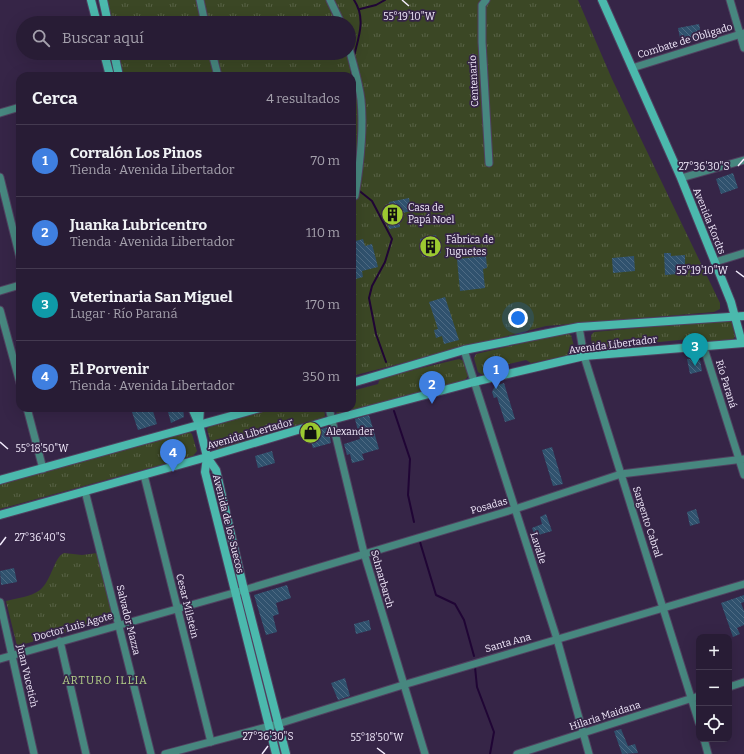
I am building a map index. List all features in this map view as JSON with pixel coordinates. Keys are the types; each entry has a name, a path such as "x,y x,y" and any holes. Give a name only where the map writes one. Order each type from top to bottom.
{"main road":[{"path":"91,0 95,16"},
{"path":"103,0 106,16"},
{"name":"Avenida Kordts","path":"602,0 681,178 715,262 740,317 743,343"},
{"path":"106,60 109,72"},
{"path":"116,60 118,72"},
{"name":"Avenida Libertador","path":"356,382 464,350 579,327 740,317"},
{"name":"Avenida Libertador","path":"0,515 207,457 331,420 474,382 584,356 703,345 743,343"},
{"path":"194,412 207,457"},
{"path":"198,424 200,412"},
{"path":"0,480 244,412"},
{"name":"Avenida de los Suecos","path":"207,457 216,470 244,590 286,754"},
{"name":"Avenida de los Suecos","path":"207,457 205,472 276,754"}],"street":[{"path":"200,0 203,16"},
{"path":"330,0 338,16"},
{"name":"Centenario","path":"486,0 482,5 482,42 489,163"},
{"path":"730,0 742,34 744,48"},
{"name":"Combate de Obligado","path":"632,68 742,34"},
{"path":"214,60 217,72"},
{"path":"352,60 355,72"},
{"path":"356,78 361,99 361,144 356,176"},
{"path":"0,113 16,109"},
{"path":"681,178 744,160"},
{"path":"0,177 16,242"},
{"path":"715,262 744,253"},
{"path":"0,291 16,286"},
{"path":"0,310 16,368"},
{"name":"Sargento Cabral","path":"579,327 584,356 664,608 695,697"},
{"name":"Río Paraná","path":"703,345 742,460 744,475"},
{"name":"Lavalle","path":"464,350 557,639 589,754"},
{"path":"28,412 43,469"},
{"name":"Schnarbarch","path":"330,412 364,552 425,754"},
{"name":"Posadas","path":"244,590 364,552 514,509 621,474 742,460"},
{"name":"Cesar Milstein","path":"144,475 211,742"},
{"name":"Salvador Mazza","path":"85,491 151,754"},
{"name":"Santa Ana","path":"165,754 278,724 403,685 744,584"},
{"name":"Doctor Luis Agote","path":"0,658 244,590"},
{"name":"Juan Vucetich","path":"0,602 34,754"},
{"path":"60,641 86,754"},
{"path":"732,686 744,682"},
{"name":"Hilaria Maidana","path":"517,754 695,697"},
{"path":"705,742 708,754"}],"green space":[{"path":"106,0 578,0 612,79 720,303 720,309 714,312 546,326 356,375 356,72 123,72 120,60 356,60 356,16 109,16"},
{"path":"728,320 732,323 735,337 732,340 693,344 689,339 650,343 648,347 594,352 592,350 591,335 594,332"},
{"path":"566,333 571,335 576,354 531,363 526,360 497,367 494,373 483,375 478,372 474,358 476,354"},
{"path":"459,359 464,361 469,375 464,381 356,410 356,390 378,384 380,378"},
{"path":"258,412 324,412 325,416 321,420 218,449 212,447 207,429 212,424"},
{"path":"336,412 349,412 338,415"},
{"path":"188,431 192,434 197,451 193,456 0,509 0,482 13,481"},
{"path":"64,553 82,555 97,553 114,620 17,646 6,601 28,596 40,590 47,581 58,559"}],"building":[{"path":"699,24 702,39 681,43 678,28"},
{"path":"733,173 738,188 721,194 716,179"},
{"name":"Casa de Papá Noel","path":"409,198 411,211 398,214 400,227 389,229 386,213 391,212 389,202"},
{"name":"Fábrica de Juguetes","path":"436,235 441,253 424,257 420,239"},
{"path":"363,239 365,246 372,244 378,267 362,271 363,277 356,279 356,241"},
{"path":"664,253 671,253 671,256 685,255 685,268 678,268 678,274 665,275"},
{"path":"486,256 487,268 483,269 485,288 460,291 457,259"},
{"path":"634,256 635,271 613,273 612,258"},
{"path":"445,297 459,340 444,344 442,336 436,338 434,330 438,329 429,302"},
{"path":"696,358 700,360 702,371 690,374 687,359"},
{"path":"504,383 515,419 505,422 497,397 494,398 492,392 495,386"},
{"path":"132,412 153,412 157,424 138,430"},
{"path":"168,412 183,412 184,417 171,423"},
{"path":"369,415 379,449 362,454 364,460 352,463 350,454 347,455 344,444 360,439 355,419"},
{"path":"328,427 331,443 313,448 308,433"},
{"path":"552,447 563,484 553,486 542,450"},
{"path":"272,451 275,463 258,468 255,456"},
{"path":"696,509 700,523 690,526 687,512"},
{"path":"546,514 552,531 535,536 532,528 542,524 540,517"},
{"path":"14,568 17,582 1,585 0,571"},
{"path":"287,585 291,598 276,603 279,614 273,616 277,632 266,635 254,595"},
{"path":"744,595 744,602 741,603 744,611 744,625 737,628 740,634 733,637 721,603"},
{"path":"369,620 371,630 356,634 354,624"},
{"path":"345,678 350,696 338,700 331,683"},
{"path":"621,729 628,746 635,744 638,753 622,754 614,731"}],"waterway":[{"path":"354,0 358,7 361,20 356,47"},
{"path":"360,9 376,5 385,0"},
{"path":"351,68 352,72"},
{"path":"357,189 372,201 392,239 385,262 372,286 369,298 376,334 386,362"},
{"path":"394,411 410,459 408,495 414,522"},
{"path":"420,542 436,595 455,604 464,620 474,656"},
{"path":"475,667 477,687 494,732 490,754"}],"place":[{"name":"Casa de Papá Noel","path":"393,214"},
{"name":"Fábrica de Juguetes","path":"430,246"},
{"name":"Veterinaria San Miguel","path":"695,366"},
{"name":"Corralón Los Pinos","path":"496,389"},
{"name":"Juanka Lubricentro","path":"432,404"},
{"name":"Alexander","path":"310,432"},
{"name":"El Porvenir","path":"173,472"}],"district":[{"name":"ARTURO ILLIA","path":"105,680"}]}
